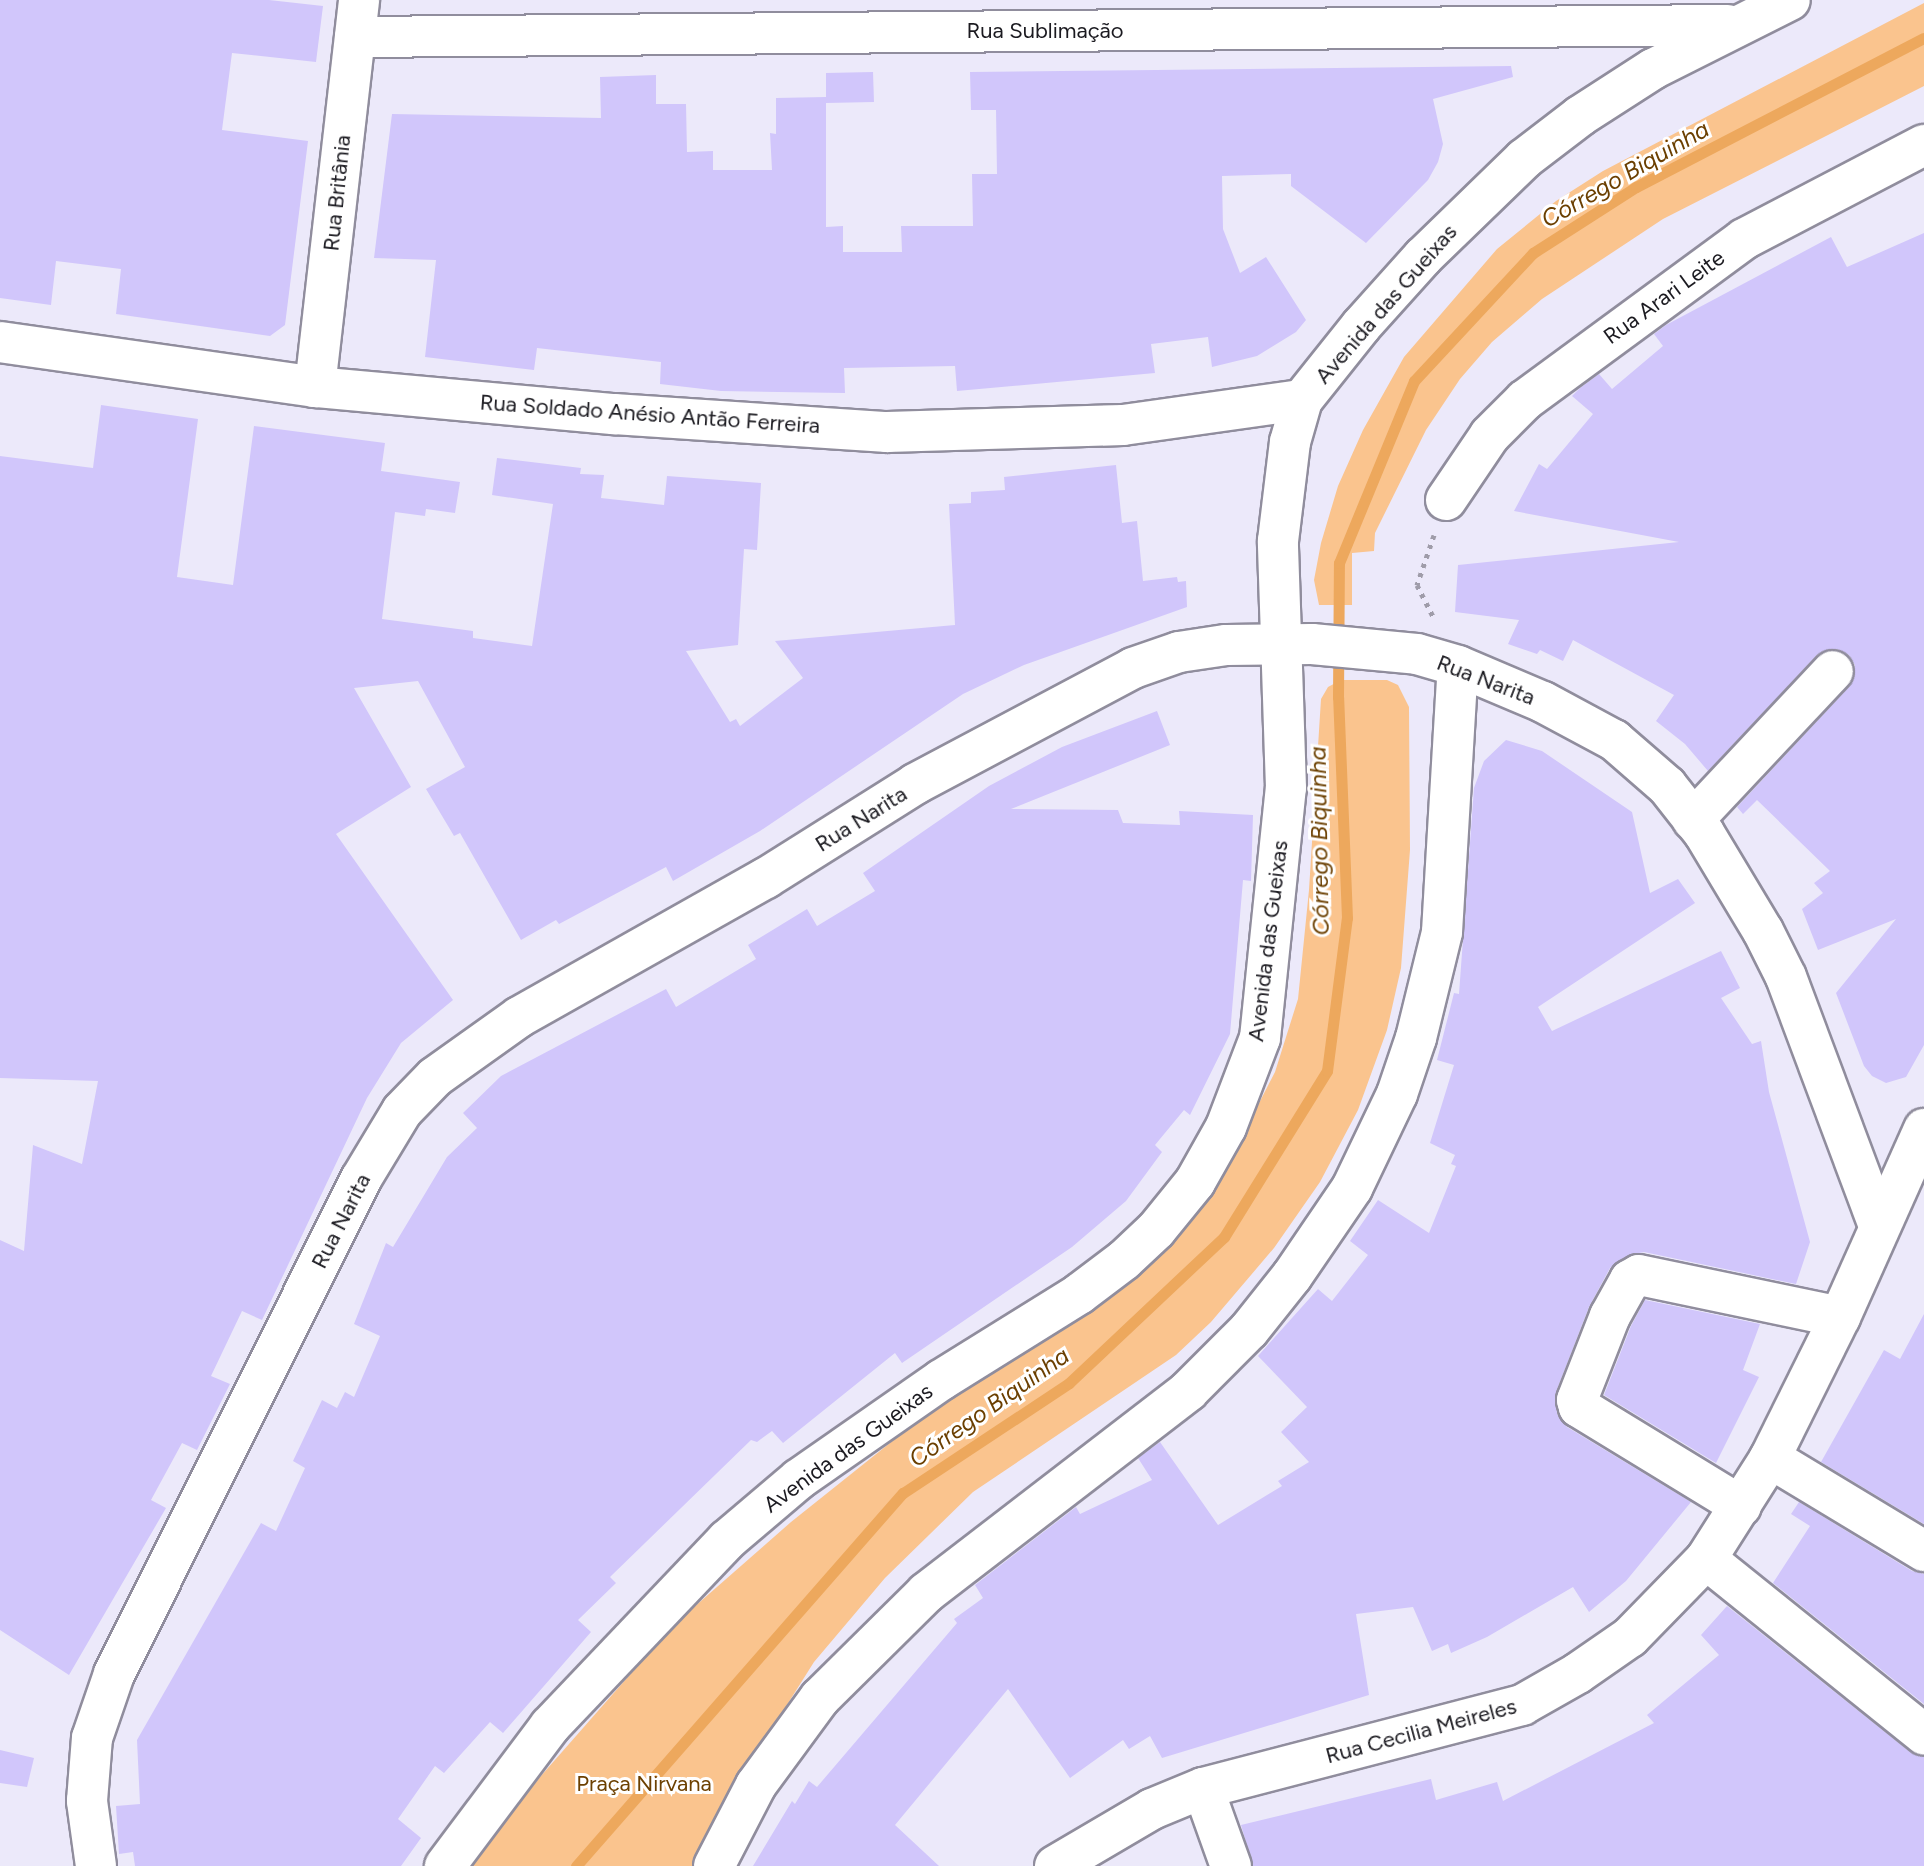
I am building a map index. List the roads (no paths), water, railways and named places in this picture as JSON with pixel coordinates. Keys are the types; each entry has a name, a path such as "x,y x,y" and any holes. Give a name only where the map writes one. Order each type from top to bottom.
{"street":[{"name":"Avenida das Gueixas","path":"445,1866 550,1726 727,1540 799,1479 941,1380 1079,1294 1124,1260 1156,1230 1195,1182 1226,1127 1260,1038 1286,788 1297,644 1278,541 1290,442 1302,400 1361,326 1423,257 1524,159 1580,116 1640,77 1736,25 1790,0"},
{"name":"Rua Sublimação","path":"357,18 1736,25"},
{"name":"Rua Britânia","path":"315,387 357,18"},
{"name":"Rua Arari Leite","path":"1446,500 1490,435 1525,400 1744,239 1924,145"},
{"name":"Rua Soldado Anésio Antão Ferreira","path":"0,342 315,387 614,414 887,432 1123,425 1302,400"},
{"name":"Rua Narita","path":"96,1866 87,1801 92,1738 114,1674 361,1179 402,1111 435,1077 519,1017 766,878 915,784 1086,690 1133,668 1179,652 1226,645 1297,644 1417,654 1458,666 1543,702 1614,740 1667,786 1693,820 1763,931 1786,977 1879,1226"},
{"path":"714,1866 756,1785 820,1698 926,1593 1188,1391 1249,1330 1292,1276 1352,1188 1397,1094 1416,1038 1442,932 1458,666"},
{"path":"1693,820 1833,671"},
{"name":"Rua Cecilia Meireles","path":"1055,1866 1152,1809 1203,1788 1522,1705 1578,1673 1630,1637 1706,1559 1770,1458 1840,1317 1924,1129"},
{"path":"1741,1506 1582,1412 1577,1400 1610,1316 1630,1280 1639,1275 1840,1317"},
{"path":"1770,1458 1924,1551"},
{"path":"1706,1559 1924,1734"},
{"path":"1203,1788 1231,1866"}],"waterway":[{"name":"Córrego Biquinha","path":"576,1866 903,1493 1069,1383 1224,1237 1327,1071 1347,918 1338,697 1339,563 1414,381 1533,253 1636,187 1924,38"}],"park label":[{"name":"Praça Nirvana","path":"644,1784"}]}
